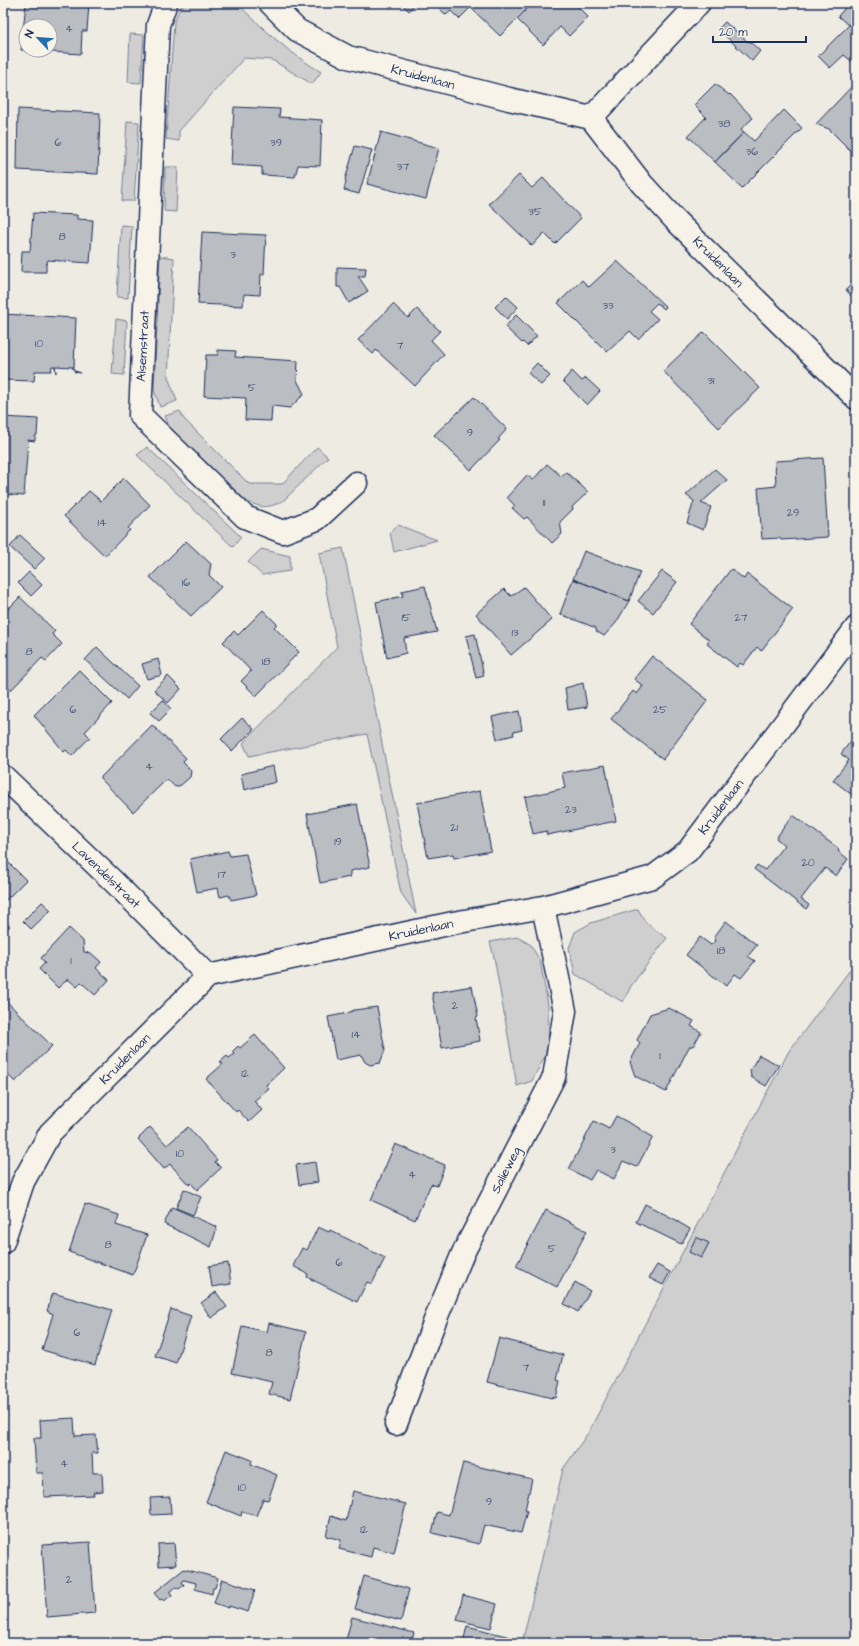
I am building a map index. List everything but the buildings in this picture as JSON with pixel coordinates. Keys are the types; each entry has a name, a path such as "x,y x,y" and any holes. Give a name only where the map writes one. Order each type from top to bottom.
{"street":[{"name":"Alsemstraat","path":"166,3 158,25 140,415 245,517 283,532 317,519 356,483"},
{"name":"Kruidenlaan","path":"270,3 297,30 348,57 509,99 591,118 642,184 676,221 856,398"},
{"path":"591,118 699,3"},
{"name":"Kruidenlaan","path":"3,1242 23,1182 50,1134 208,976 453,923 543,907 653,877 688,851 856,628"},
{"name":"Lavendelstraat","path":"3,776 115,883 208,976"},
{"name":"Salieweg","path":"396,1424 463,1253 554,1077 565,1011 543,907"}],"shaded area":[{"path":"185,3 237,3 277,40 309,65 321,72 312,84 272,60 244,58 179,131 179,141 166,139 174,22 180,8"},
{"path":"130,34 144,35 141,83 128,82"},
{"path":"127,121 139,122 134,201 122,201"},
{"path":"165,167 178,167 176,212 164,211"},
{"path":"121,225 132,226 128,298 117,297"},
{"path":"160,256 174,258 168,377 177,401 160,407 154,390"},
{"path":"116,319 127,321 124,375 112,374"},
{"path":"180,411 184,419 249,484 282,484 317,447 328,457 283,501 264,507 256,505 246,501 169,427 165,416"},
{"path":"147,447 241,537 233,547 137,455"},
{"path":"398,525 437,540 394,552 390,532"},
{"path":"343,548 416,914 401,893 367,734 249,756 243,743 337,647 319,553"},
{"path":"261,549 290,556 290,571 262,575 248,562"},
{"path":"638,909 646,923 667,938 631,986 623,1002 575,974 569,948 575,932 591,923"},
{"path":"517,937 531,945 540,961 548,1004 549,1048 532,1081 517,1086 490,942"},
{"path":"856,962 856,1643 522,1643 563,1469 588,1433 789,1051"}]}
